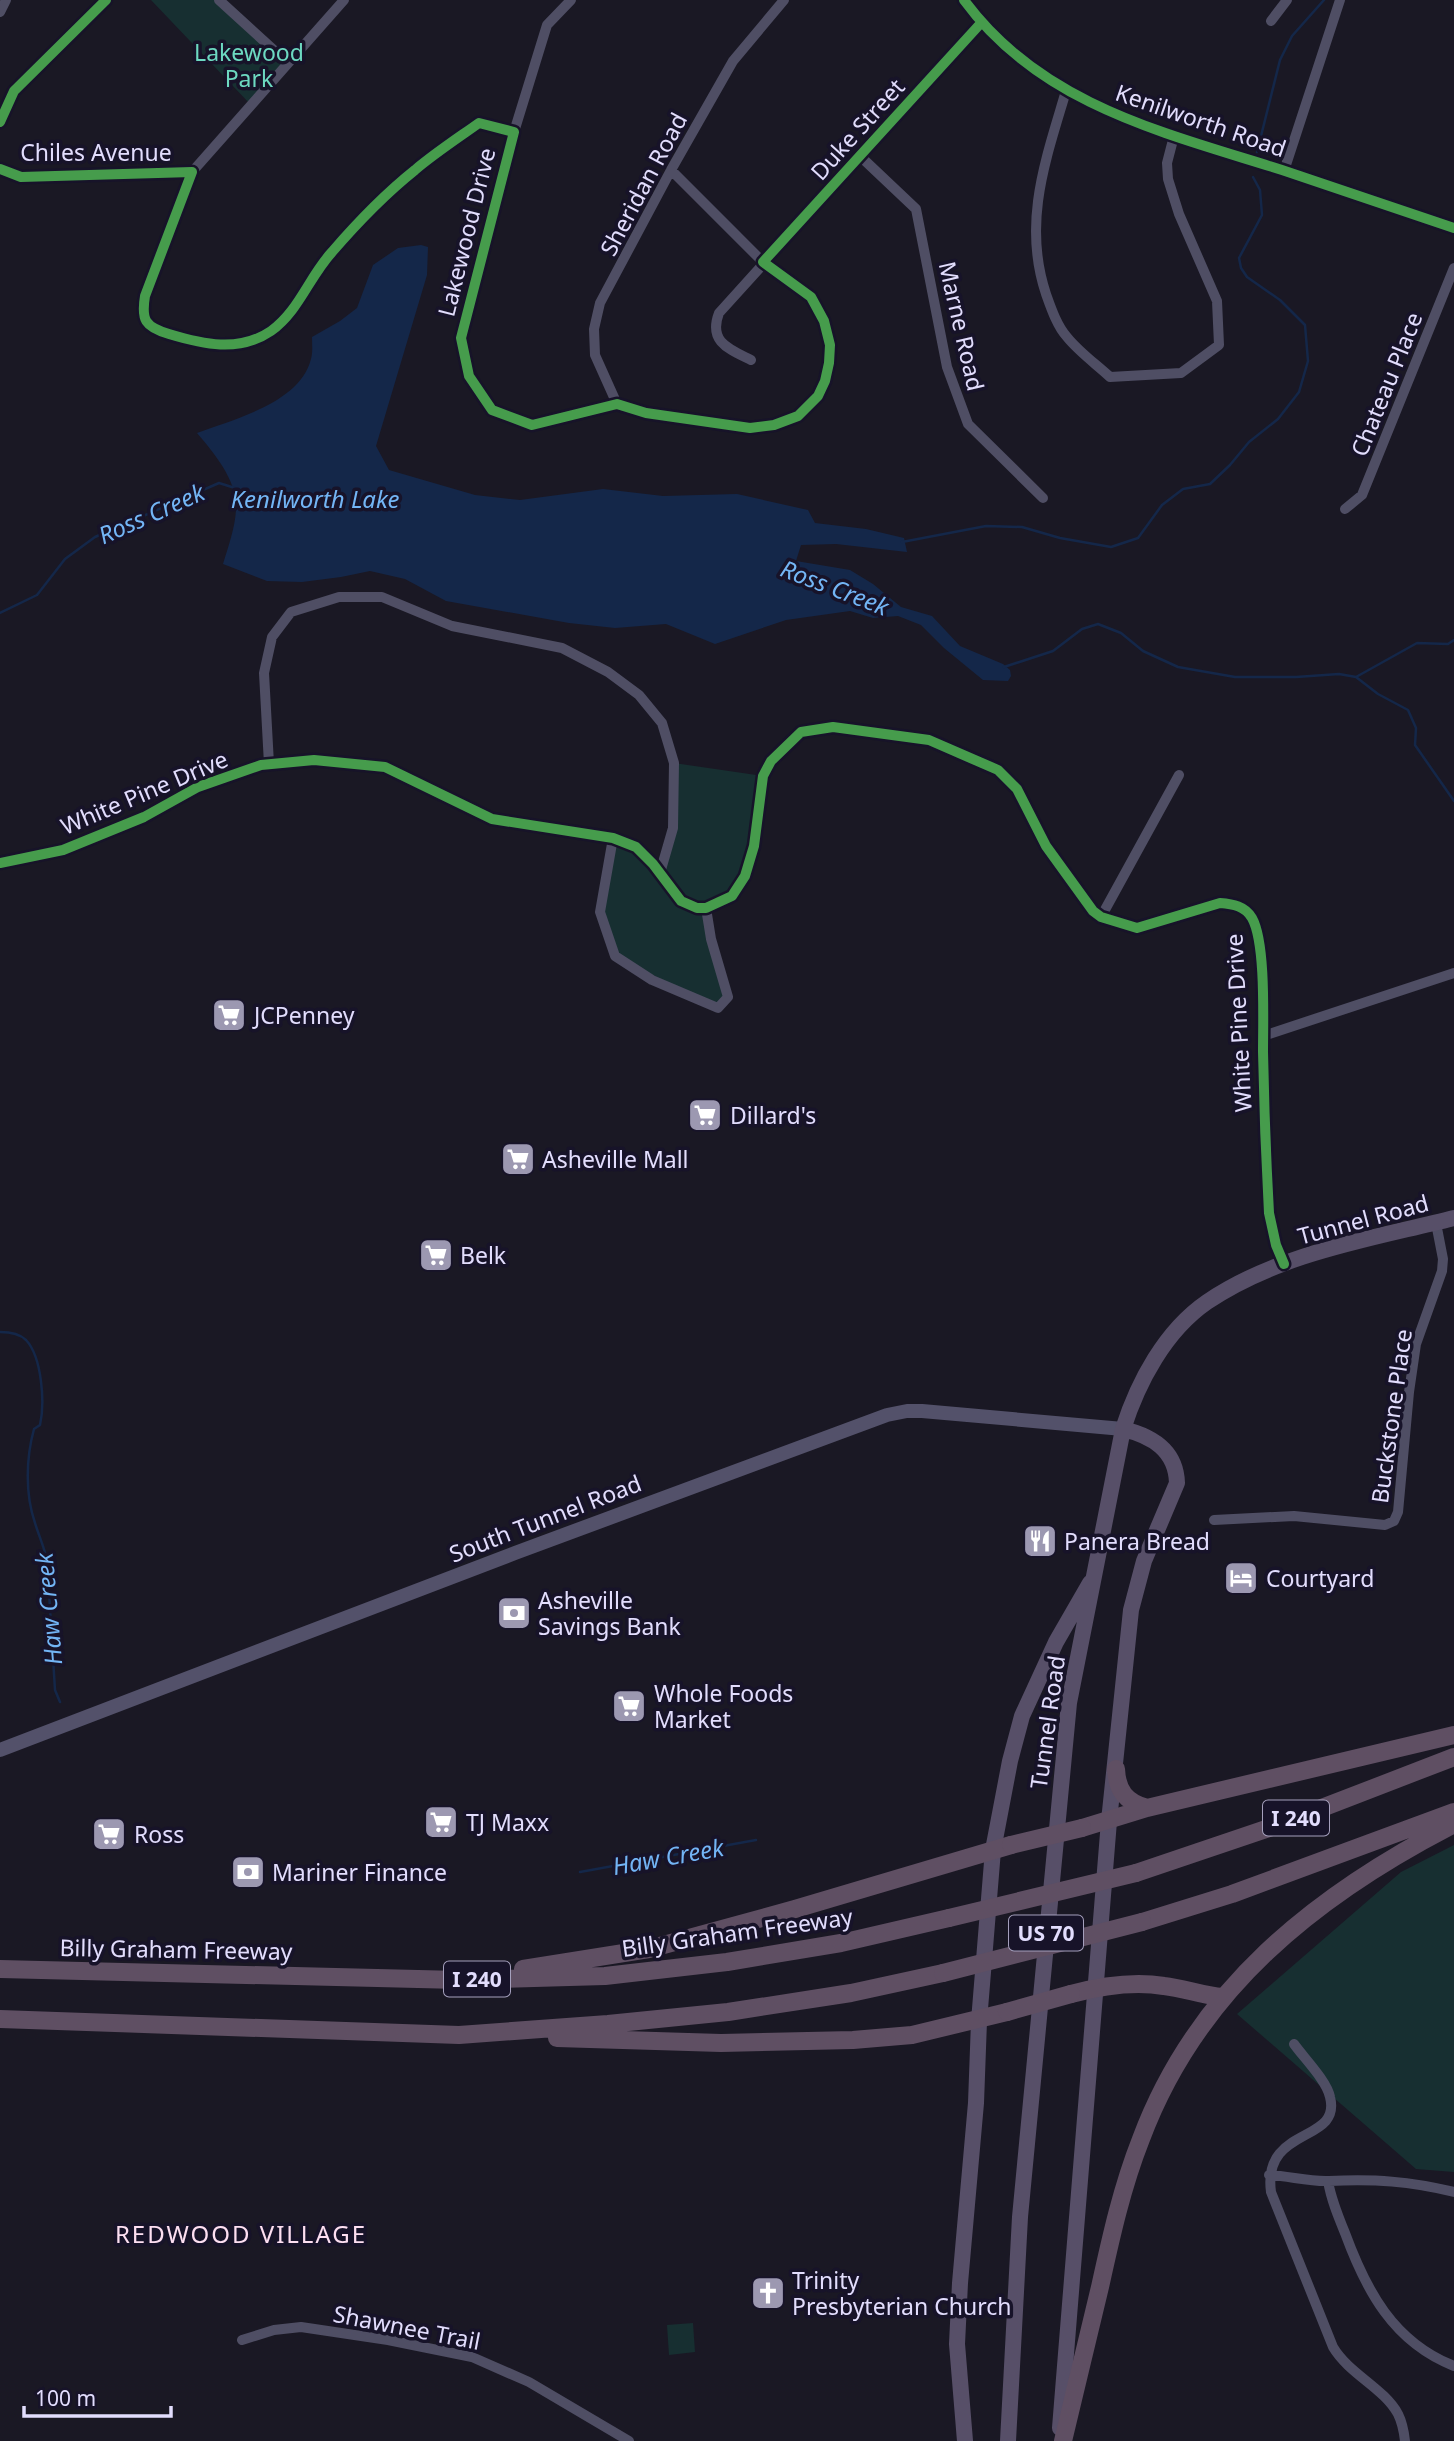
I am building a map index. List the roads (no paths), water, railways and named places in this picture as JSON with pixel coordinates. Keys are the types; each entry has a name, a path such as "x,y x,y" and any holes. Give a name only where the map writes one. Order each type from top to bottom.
{"highway":[{"path":"459,1980 649,1949 993,1850 1109,1821 1147,1808 1454,1735"},
{"name":"Billy Graham Freeway","path":"0,1969 459,1980 605,1976 727,1962 841,1944 1136,1873 1275,1826 1454,1756"},
{"path":"1116,1769 1116,1782 1121,1792 1133,1804 1147,1808"},
{"name":"I 240","path":"0,2019 459,2035 729,2012 851,1993 943,1973 1142,1922 1232,1894 1454,1812"},
{"path":"1061,2441 1116,2217 1141,2136 1180,2056 1223,1997 1261,1957 1310,1913 1384,1862 1454,1824"},
{"path":"459,2035 721,2043 853,2040 912,2035 979,2021 1096,1987 1140,1984 1166,1986 1206,1996 1223,1997"}],"main road":[{"name":"Tunnel Road","path":"1008,2441 1020,2217 1069,1703 1123,1429 1140,1384 1177,1330 1206,1303 1254,1276 1284,1264 1454,1218"},
{"name":"South Tunnel Road","path":"0,1750 515,1553 887,1415 922,1411 1123,1429"},
{"path":"1061,2441 1109,1821 1127,1633 1135,1588 1177,1483 1177,1472 1167,1450 1152,1439 1123,1429"},
{"path":"965,2441 957,2344 993,1850 1010,1761 1022,1716 1056,1642 1095,1575"}],"street":[{"path":"0,12 6,0"},
{"name":"Chiles Avenue","path":"0,122 14,91 106,0"},
{"path":"219,0 288,63"},
{"name":"Lakewood Drive","path":"344,0 192,172 145,296 142,313 147,323 156,330 205,344 242,344 270,332 295,309 317,268 351,231 414,170 479,123 514,132 461,338 469,376 492,410 532,425 617,404"},
{"path":"514,132 547,25 570,0"},
{"name":"Sheridan Road","path":"617,404 595,355 594,329 600,303 733,61 784,0"},
{"name":"Kenilworth Road","path":"964,0 981,23 1018,58 1066,91 1113,114 1454,228"},
{"path":"1271,21 1287,0"},
{"path":"1284,171 1340,0"},
{"name":"Duke Street","path":"751,360 731,350 716,336 715,325 719,313 981,23"},
{"path":"1066,91 1039,185 1036,223 1040,276 1050,305 1066,336 1110,377 1181,373 1219,345 1217,301 1179,214 1168,179 1167,163 1174,136"},
{"name":"Marne Road","path":"860,156 916,209 947,367 968,424 1043,498"},
{"name":"Chiles Avenue","path":"0,169 21,177 192,172"},
{"path":"617,404 646,413 750,428 774,425 798,415 818,396 825,381 830,345 824,321 811,297 763,262 671,170"},
{"name":"Chateau Place","path":"1345,509 1362,495 1454,268"},
{"path":"269,764 264,673 272,637 291,612 339,597 382,597 452,626 562,648 608,672 639,695 662,723 674,763 673,828 660,873"},
{"path":"613,838 600,912 615,956 652,981 718,1008 728,997 711,939 706,908 732,896 745,876 754,846 763,776 771,761 801,732 833,727 929,740 998,770 1017,789 1046,846 1093,911 1101,917 1179,775"},
{"name":"White Pine Drive","path":"0,863 63,850 144,817 198,787 269,764 314,760 385,767 492,819 613,838 636,847 681,901 698,908 706,908"},
{"name":"White Pine Drive","path":"1101,917 1137,928 1220,904 1232,904 1244,909 1252,918 1259,936 1269,1213 1276,1245 1284,1264"},
{"path":"1264,1036 1454,973"},
{"name":"Buckstone Place","path":"1214,1520 1294,1516 1385,1525 1394,1521 1398,1512 1416,1344 1442,1271 1443,1259 1436,1223"},
{"path":"1294,2044 1330,2095 1331,2107 1325,2122 1285,2146 1280,2152 1271,2165 1271,2192 1333,2347 1347,2366 1393,2407 1401,2423 1405,2441"},
{"path":"1269,2175 1328,2181 1343,2179 1412,2182 1454,2192"},
{"path":"1328,2181 1330,2195 1371,2295 1404,2334 1425,2351 1454,2366"},
{"name":"Shawnee Trail","path":"243,2340 274,2330 301,2327 388,2340 472,2357 529,2382 629,2441"}],"water":[{"name":"Kenilworth Lake","path":"421,245 428,247 427,275 376,446 389,470 475,495 520,500 603,489 663,496 737,494 808,510 815,523 866,529 904,538 907,552 836,544 801,545 796,561 850,570 873,584 901,607 932,616 960,646 1003,664 1010,670 1008,681 983,680 921,625 898,616 873,618 850,611 786,620 715,644 666,624 615,628 569,623 446,601 405,579 370,571 302,582 267,581 223,564 234,524 236,499 224,468 197,433 264,407 294,387 311,359 312,337 357,308 373,265 398,248"}],"waterway":[{"path":"1257,152 1280,60 1292,36 1324,0"},
{"path":"902,542 986,526 1022,527 1060,538 1111,547 1138,538 1162,505 1183,489 1210,484 1249,442 1278,419 1299,392 1308,361 1305,325 1280,300 1247,277 1241,268 1239,258 1262,215 1260,190 1253,177"},
{"name":"Ross Creek","path":"0,613 37,595 65,559 95,537 219,483 235,488"},
{"name":"Ross Creek","path":"1004,667 1053,651 1082,629 1098,624 1121,633 1143,651 1178,667 1235,677 1339,674 1356,677 1378,694 1408,710 1416,728 1415,745 1454,801"},
{"path":"1356,677 1417,643 1448,644 1454,640"},
{"name":"Haw Creek","path":"0,1332 17,1334 26,1340 36,1357 41,1381 40,1425 34,1429 31,1440 28,1488 32,1512 47,1560 55,1690 60,1702"},
{"name":"Haw Creek","path":"580,1872 756,1840"}],"place":[{"name":"JCPenney","path":"229,1015"},
{"name":"Dillard's","path":"705,1115"},
{"name":"Asheville Mall","path":"518,1159"},
{"name":"Belk","path":"436,1255"},
{"name":"Panera Bread","path":"1040,1541"},
{"name":"Courtyard","path":"1241,1578"},
{"name":"Asheville Savings Bank","path":"514,1613"},
{"name":"Whole Foods Market","path":"629,1706"},
{"name":"TJ Maxx","path":"441,1822"},
{"name":"Ross","path":"109,1834"},
{"name":"Mariner Finance","path":"248,1872"},
{"name":"Trinity Presbyterian Church","path":"768,2293"}],"district":[{"name":"REDWOOD VILLAGE","path":"241,2233"}],"park label":[{"name":"Lakewood Park","path":"249,65"}]}
